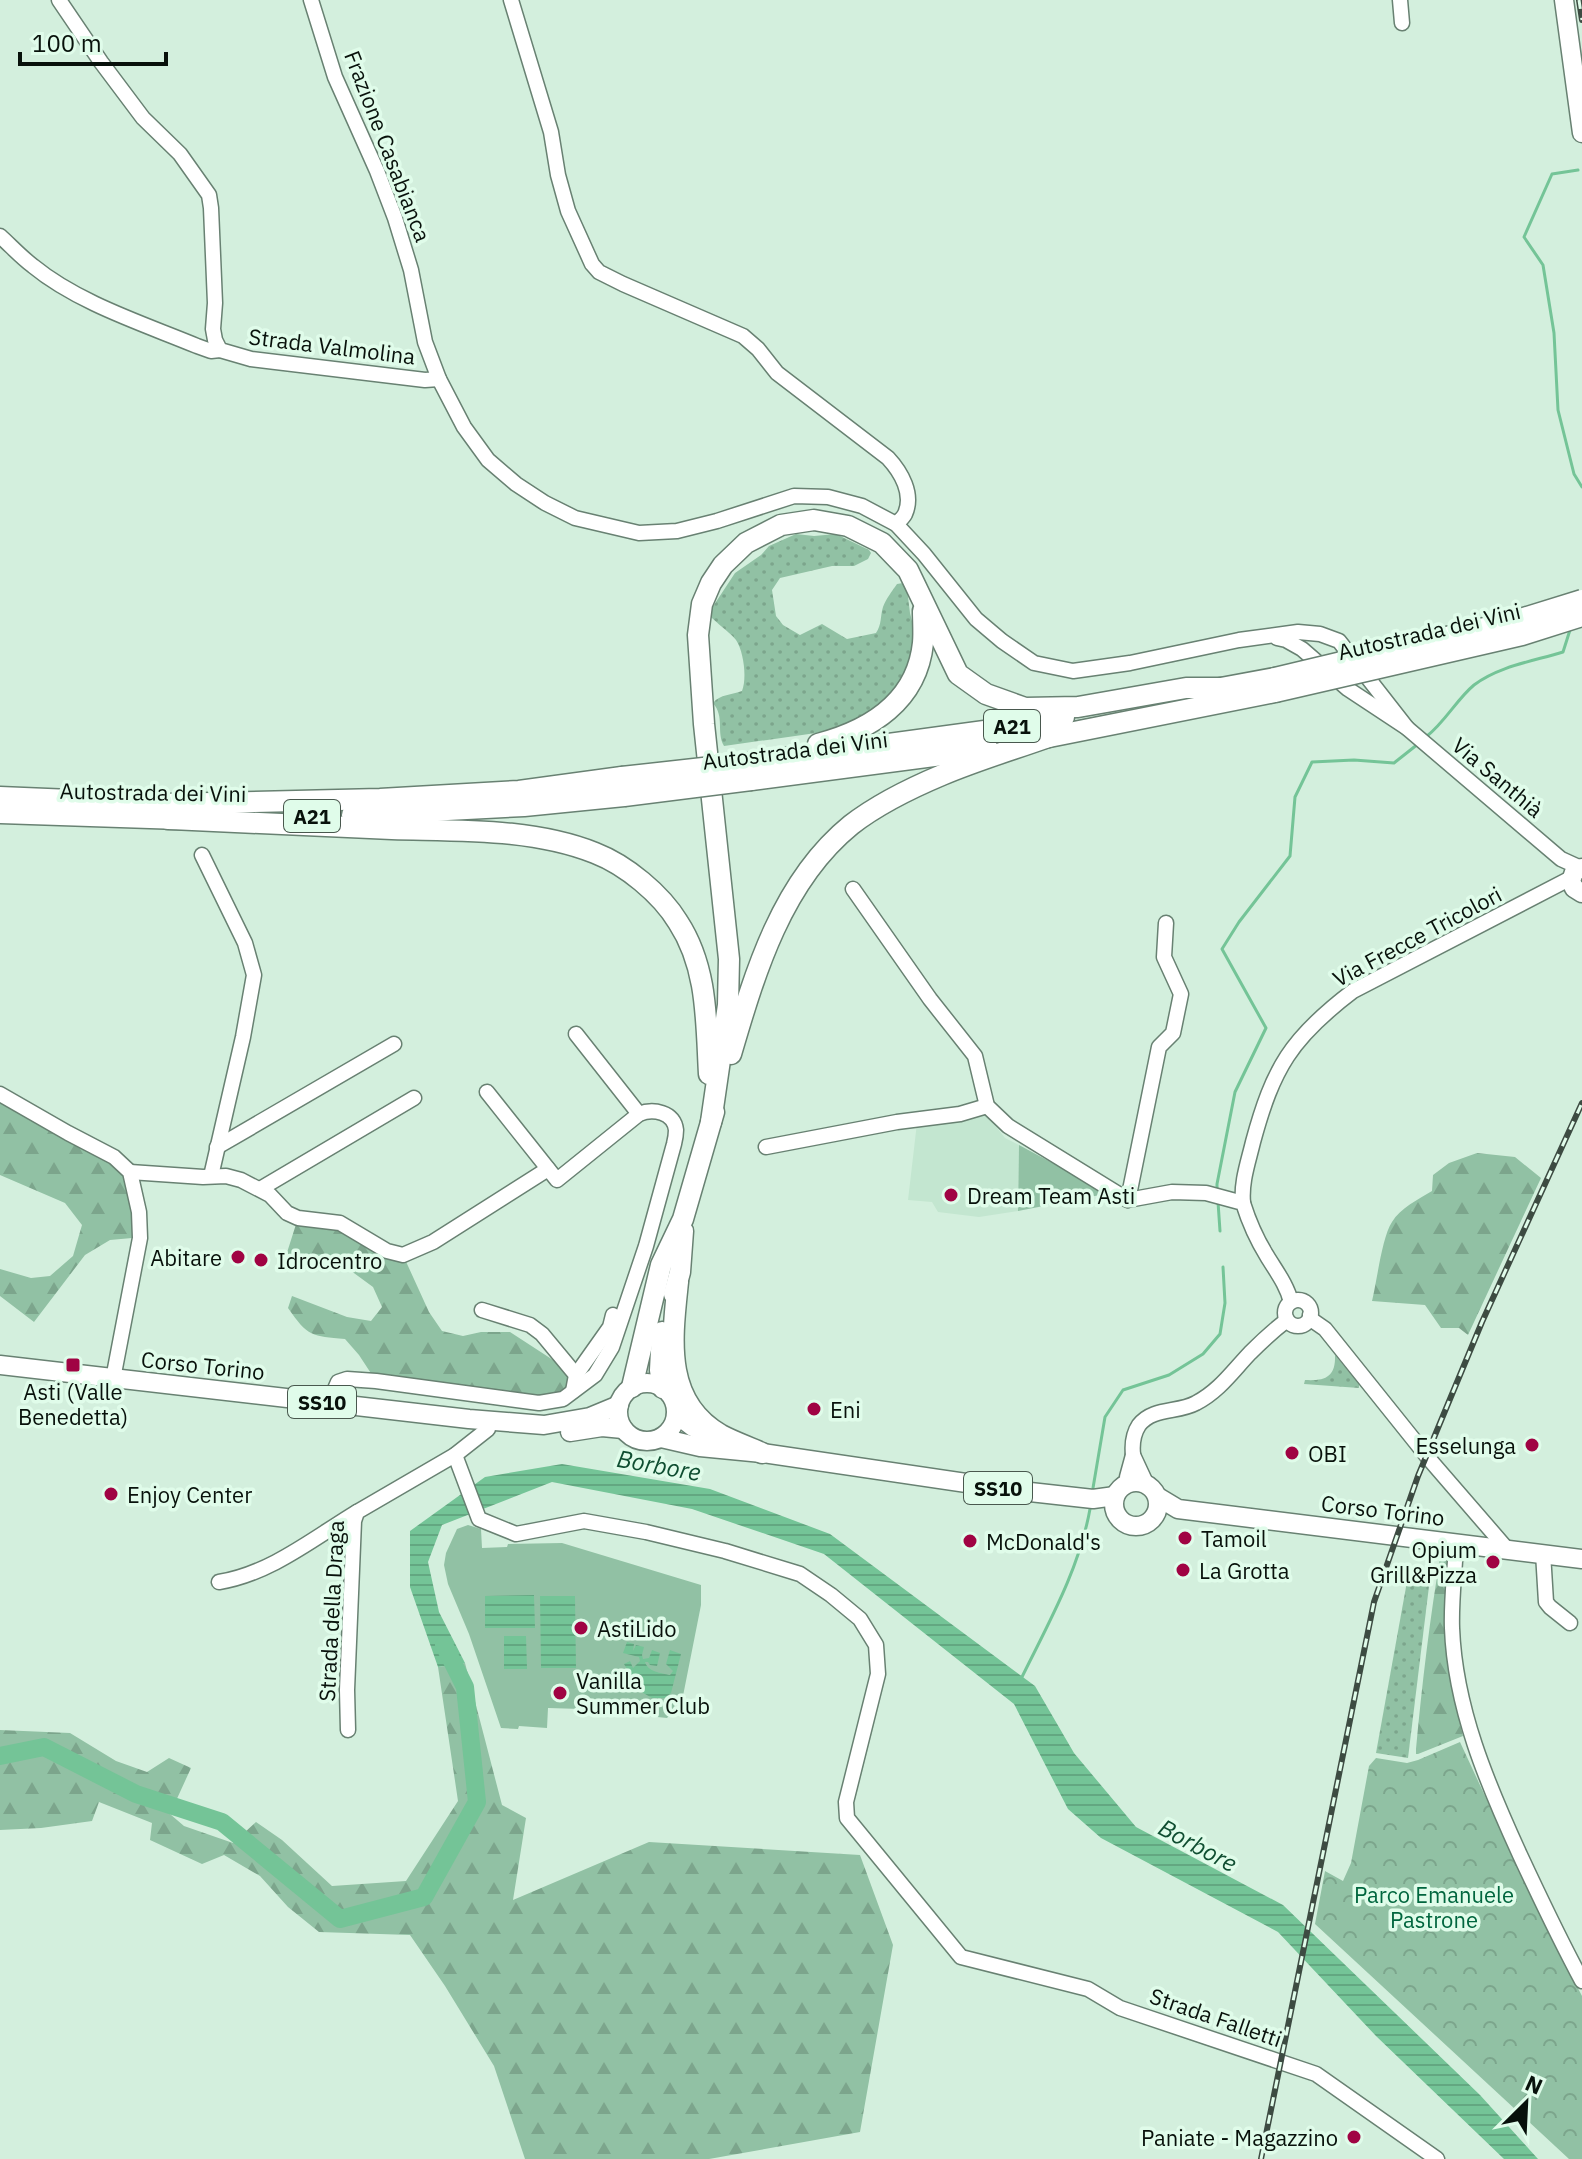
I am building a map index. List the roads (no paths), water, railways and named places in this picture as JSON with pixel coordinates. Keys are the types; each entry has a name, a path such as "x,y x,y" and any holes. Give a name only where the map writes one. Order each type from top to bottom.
{"highway":[{"path":"711,1122 728,1005 729,959 698,664 699,619 706,593 723,565 746,543 781,525 814,520 848,526 882,543 908,570 958,674 986,694 1025,708 1078,707 1186,688 1221,688"},
{"path":"749,771 863,728 894,707 915,675 918,664 923,643 923,599"},
{"name":"Autostrada dei Vini","path":"749,771 1221,688 1275,685 1582,600"},
{"name":"Autostrada dei Vini","path":"0,813 168,819 524,806 623,787 749,771 992,748 1275,685 1522,635 1582,616"},
{"path":"632,1387 661,1265 683,1219 749,992 762,957 796,891 828,847 853,824 921,784 1051,736"},
{"name":"Autostrada dei Vini","path":"0,797 166,804 380,799 623,787"},
{"path":"168,819 492,832 577,846 609,859 642,883 672,913 699,967 705,993 711,1122"},
{"path":"683,1219 673,1328 677,1380 699,1418 721,1435 762,1453"},
{"path":"663,1388 660,1346 664,1322 678,1282"}],"main road":[{"path":"1564,0 1582,133"},
{"name":"Corso Torino","path":"0,1365 544,1425 590,1417 619,1405"},
{"path":"623,1429 619,1421 622,1396 632,1387 648,1383 663,1388 673,1399 674,1423 661,1438"},
{"name":"Corso Torino","path":"676,1414 693,1427 718,1439 762,1453"},
{"name":"Corso Torino","path":"544,1425 559,1432 602,1427 623,1429 644,1441 661,1438 700,1447 981,1485 1093,1499 1136,1498 1178,1509 1582,1559"}],"street":[{"name":"Strada Valmolina","path":"59,0 143,118 180,154 209,195 215,303 213,329 220,350"},
{"name":"Frazione Casabianca","path":"311,0 335,77 395,218 411,270 425,342 439,379 464,427 488,460 516,484 575,518 639,533 677,531 794,496 828,497 862,506 896,524 976,619 1002,641 1034,663 1073,671 1268,636"},
{"path":"511,0 551,132 568,211 592,264 599,272 623,284 743,336 777,373 888,458 903,479 907,493 905,514 896,524"},
{"path":"1400,0 1402,23"},
{"name":"Strada Valmolina","path":"0,236 33,267 69,290 211,351 220,350 251,359 425,380 439,379"},
{"name":"Via Santhià","path":"1268,636 1298,632 1320,634 1339,641 1407,728"},
{"name":"Via Santhià","path":"1268,636 1286,640 1302,649 1348,689 1407,728 1560,858 1571,881"},
{"path":"202,855 245,943 254,975 211,1176"},
{"path":"1560,858 1559,874 1571,881"},
{"name":"Via Frecce Tricolori","path":"1237,1202 1263,1103 1292,1048 1321,1015 1353,991 1571,881"},
{"path":"853,889 930,999 975,1056 987,1106 1008,1126 1128,1200 1172,1192 1206,1193 1237,1202 1286,1287 1291,1302 1285,1312 1287,1320"},
{"path":"1128,1200 1159,1047 1173,1033 1181,994 1164,957 1166,923"},
{"path":"576,1034 639,1114"},
{"path":"217,1147 394,1044"},
{"path":"332,1403 338,1382 347,1379 539,1403 563,1399 595,1375 612,1347 646,1246 674,1144 676,1130 673,1120 662,1112 649,1110 639,1114 557,1180 487,1092"},
{"path":"0,1094 114,1157 130,1172 139,1212 140,1238 113,1379"},
{"path":"260,1189 414,1098"},
{"path":"766,1147 897,1122 960,1114 987,1106"},
{"path":"130,1172 226,1176 241,1180 270,1195 287,1213 298,1218 340,1223 387,1251 403,1255 433,1242 548,1169"},
{"path":"1291,1302 1303,1301 1309,1307 1312,1320 1325,1329 1430,1460 1507,1549"},
{"path":"482,1310 530,1325 542,1334 576,1375"},
{"path":"573,1391 576,1375 610,1327 614,1313"},
{"path":"1287,1320 1298,1325 1306,1322 1310,1315"},
{"path":"1136,1498 1127,1477 1133,1455 1133,1440 1139,1425 1166,1410 1193,1405 1219,1388 1250,1353 1287,1320"},
{"name":"Strada della Draga","path":"348,1730 347,1690 354,1521 357,1512 457,1461 488,1429 489,1421"},
{"name":"Strada Falletti","path":"457,1461 479,1519 516,1534 584,1521 725,1551 800,1574 860,1619 876,1645 878,1674 846,1802 847,1818 961,1957 1088,1989 1120,2008 1316,2074 1437,2159"},
{"path":"219,1582 239,1579 269,1566 357,1512"},
{"path":"1456,1543 1452,1627 1460,1692 1469,1728 1507,1826 1582,1981"},
{"path":"1543,1553 1546,1602 1570,1623"}],"waterway":[{"path":"1578,170 1552,174 1524,237 1543,265 1554,333 1558,410 1574,474 1582,487"},
{"path":"1427,736 1484,678 1563,652 1570,630"},
{"path":"1217,1191 1235,1092 1266,1028 1222,949 1290,856 1295,797 1312,762 1354,760 1394,763 1418,744"},
{"path":"1218,1202 1220,1231"},
{"path":"1093,1488 1105,1417 1123,1390 1169,1375 1203,1354 1220,1334 1225,1303 1223,1267"},
{"path":"1021,1679 1070,1575 1090,1509"},
{"name":"Borbore","path":"0,1756 44,1747 136,1794 222,1822 340,1919 424,1897 477,1802 465,1687 444,1645"}],"railway":[{"path":"1579,0 1582,20"},
{"path":"1261,2159 1374,1602 1418,1476 1482,1322 1582,1103"}],"place":[{"name":"Dream Team Asti","path":"951,1195"},
{"name":"Abitare","path":"238,1257"},
{"name":"Idrocentro","path":"261,1260"},
{"name":"Asti (Valle Benedetta)","path":"73,1365"},
{"name":"Eni","path":"814,1409"},
{"name":"Esselunga","path":"1532,1445"},
{"name":"OBI","path":"1292,1453"},
{"name":"Enjoy Center","path":"111,1494"},
{"name":"Tamoil","path":"1185,1538"},
{"name":"McDonald's","path":"970,1541"},
{"name":"Opium Grill&Pizza","path":"1493,1562"},
{"name":"La Grotta","path":"1183,1570"},
{"name":"AstiLido","path":"581,1628"},
{"name":"Vanilla Summer Club","path":"560,1693"},
{"name":"Paniate - Magazzino","path":"1354,2137"}],"park label":[{"name":"Parco Emanuele Pastrone","path":"1434,1906"}]}
